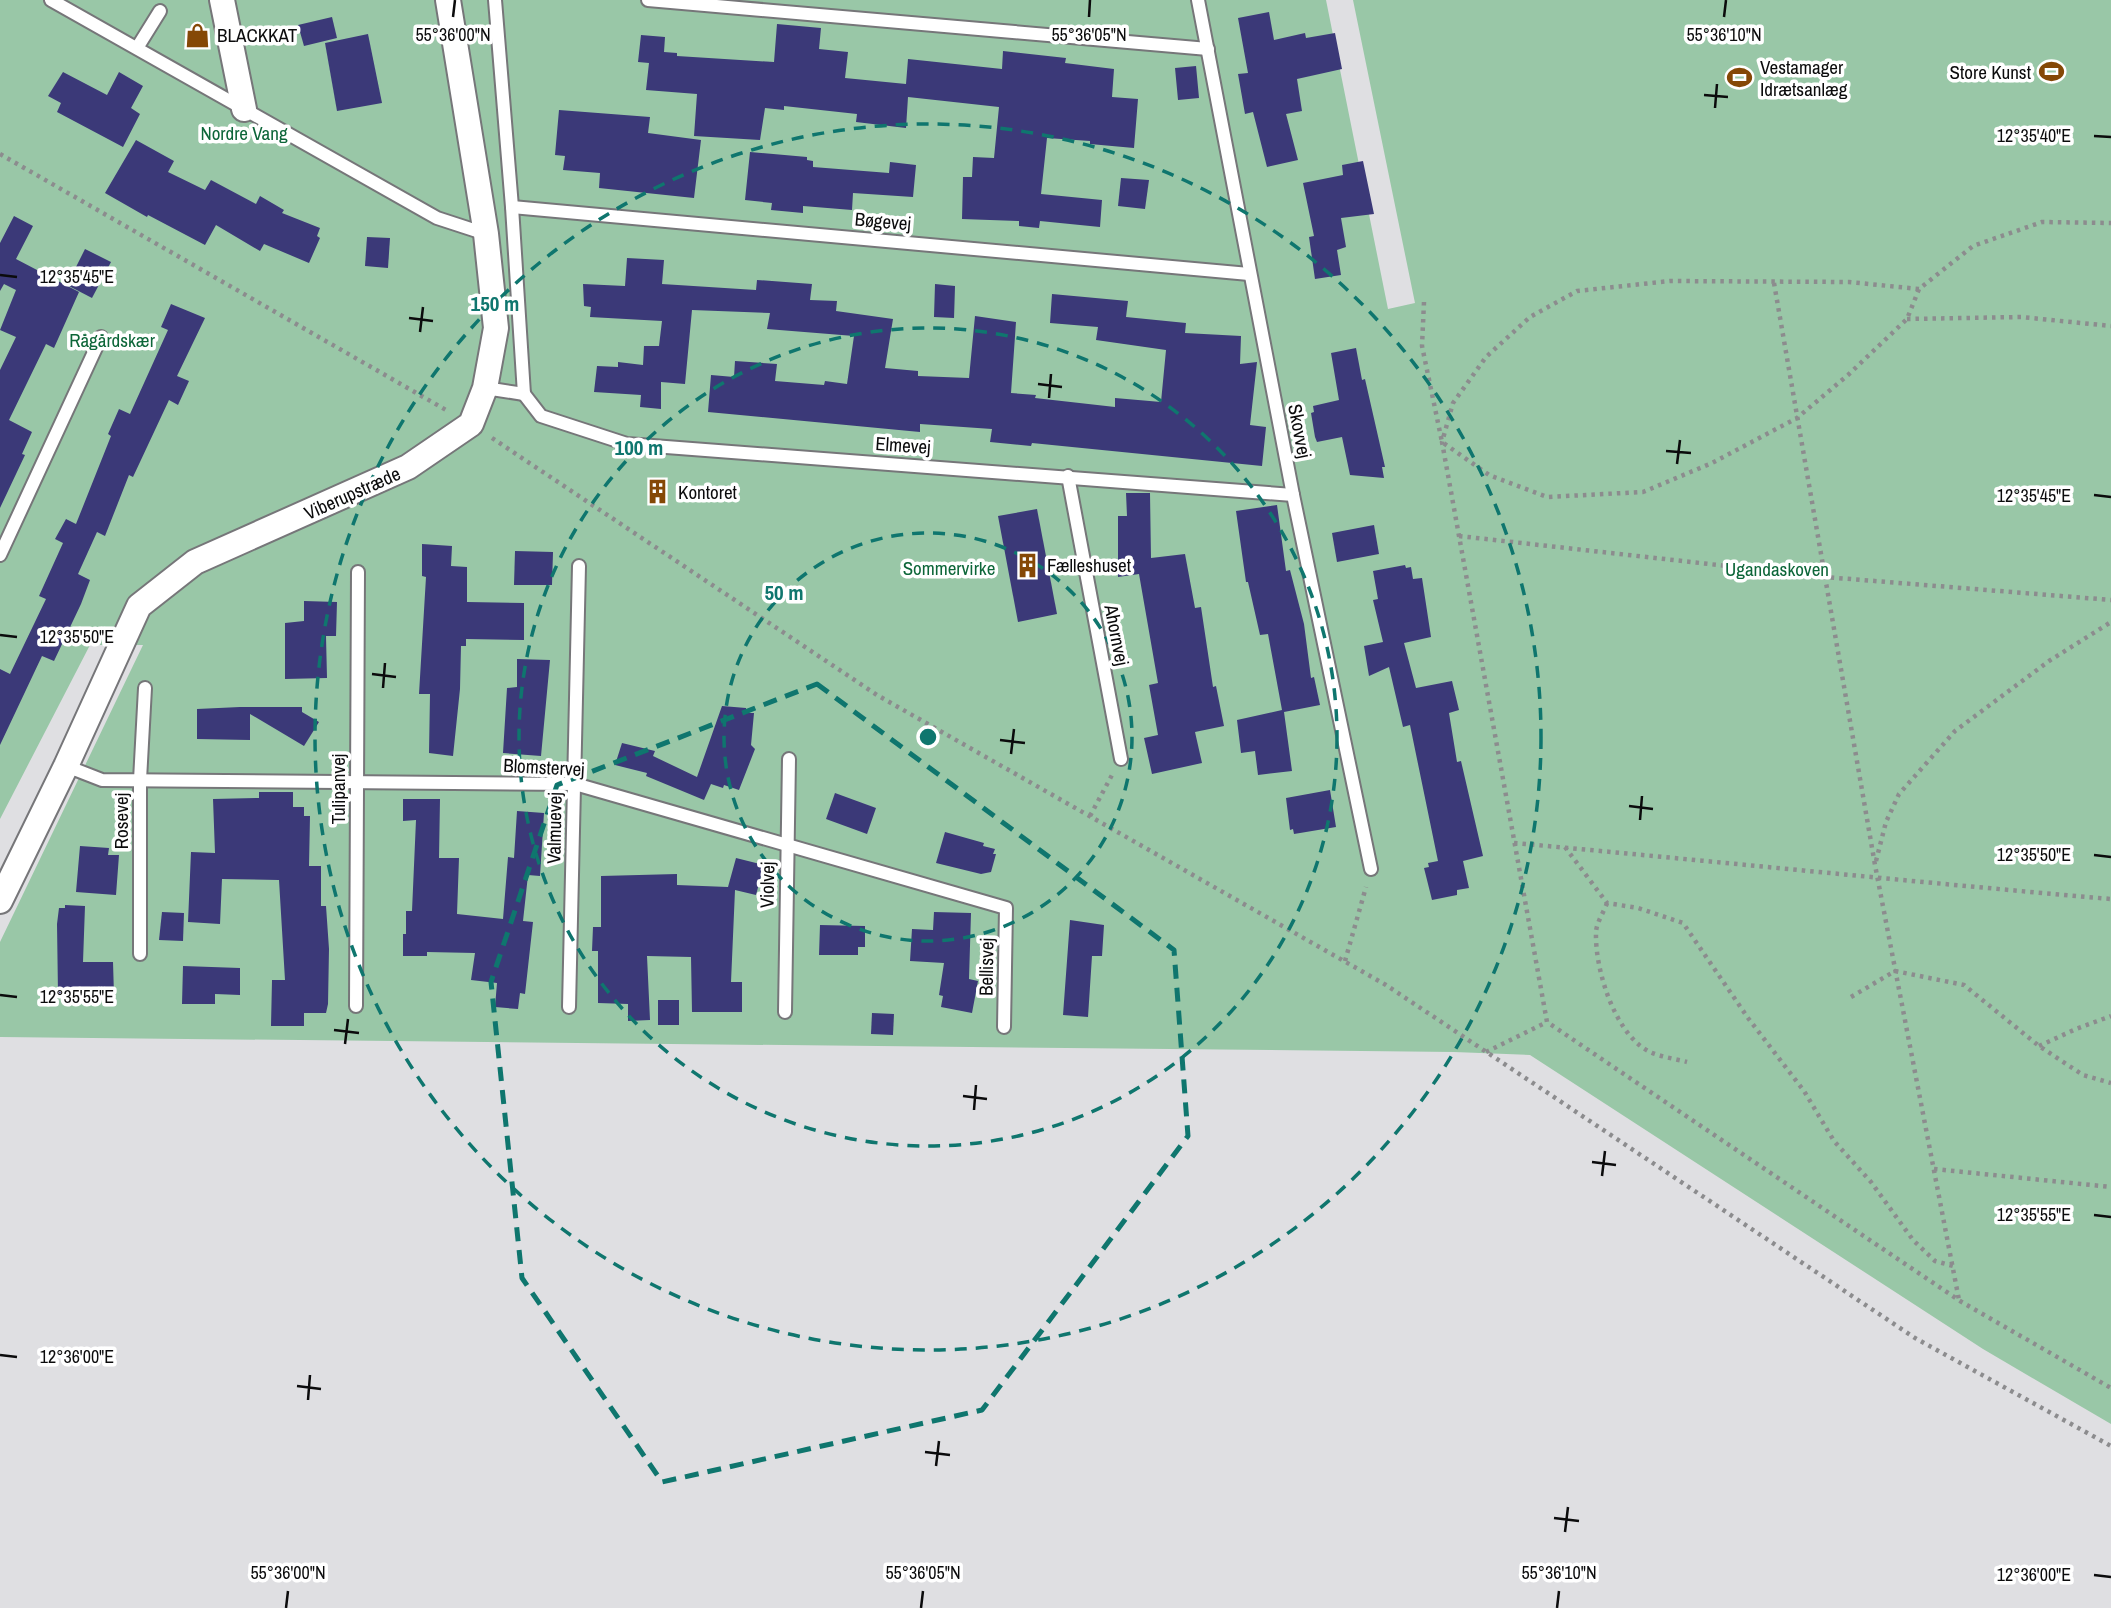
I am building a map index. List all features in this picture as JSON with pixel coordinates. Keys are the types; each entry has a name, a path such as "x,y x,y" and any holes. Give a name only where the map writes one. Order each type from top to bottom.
{"street":[{"path":"222,0 244,109"},
{"path":"449,0 486,234 496,328 485,388 471,424"},
{"name":"Viberupstræde","path":"0,901 139,606 195,562 408,467 471,424"}],"lane":[{"path":"485,388 524,394 495,0"},
{"path":"648,0 1208,49"},
{"name":"Skovvej","path":"1198,0 1249,274 1371,869"},
{"path":"54,1 437,218 486,234"},
{"path":"137,48 160,11"},
{"name":"Bøgevej","path":"512,207 1249,274"},
{"path":"0,555 101,337"},
{"name":"Elmevej","path":"524,394 541,416 627,444 1293,495"},
{"name":"Ahornvej","path":"1068,476 1121,759"},
{"name":"Valmuevej","path":"569,1007 579,566"},
{"name":"Tulipanvej","path":"356,1006 358,572"},
{"name":"Rosevej","path":"139,954 140,780 145,688"},
{"name":"Violvej","path":"785,1012 789,759"},
{"name":"Blomstervej","path":"66,765 102,780 575,784 1006,908"},
{"name":"Bellisvej","path":"1004,1027 1006,908"}],"path":[{"path":"0,155 471,424 877,695 1386,985 1914,1338 2111,1446"},
{"path":"1442,442 1489,475 1547,497 1643,492 1712,463 1797,418 1848,375 1907,319 1920,289 1973,246 2042,222 2111,223"},
{"path":"1442,442 1453,403 1486,357 1530,317 1577,291 1670,281 1849,282 1920,289"},
{"path":"1774,283 1877,879 1960,1301"},
{"path":"1424,302 1422,346 1442,442 1547,1022 1960,1301 2111,1388"},
{"path":"1907,319 2021,317 2111,326"},
{"path":"1459,536 1825,578 2111,600"},
{"path":"1875,865 1885,822 1899,794 1955,731 2049,661 2111,622"},
{"path":"1090,816 1121,759"},
{"path":"1514,843 2111,899"},
{"path":"1565,847 1607,903 1638,908 1683,923 1748,1018 1804,1091 1834,1141 1871,1182 1913,1240 1935,1261 1953,1266"},
{"path":"1345,961 1371,869"},
{"path":"1607,903 1596,931 1599,969 1609,1002 1625,1030 1649,1052 1687,1062"},
{"path":"1851,997 1895,971 1964,985 2039,1046 2083,1075 2111,1083"},
{"path":"2039,1046 2111,1016"},
{"path":"1486,1052 1547,1022"},
{"path":"1934,1168 2111,1187"}],"highlighted area":[{"path":"817,684 1174,950 1188,1136 982,1410 662,1482 522,1278 491,982 557,785"}],"green space":[{"path":"0,0 1326,0 1388,309 1415,303 1353,0 2111,0 2111,1424 1983,1349 1530,1055 1454,1052 0,1037 0,942 143,645 90,645 0,819"}],"building":[{"path":"1269,12 1274,40 1305,33 1306,38 1335,33 1342,69 1297,79 1302,111 1286,114 1298,160 1267,167 1253,112 1245,114 1238,74 1248,73 1238,18"},
{"path":"332,17 337,38 304,46 298,25"},
{"path":"777,24 821,28 819,49 848,52 845,78 906,84 908,59 1002,69 1003,51 1066,58 1065,63 1114,69 1112,97 1138,99 1134,148 1047,138 1041,194 1102,200 1100,227 1040,221 1039,228 1019,226 1019,221 962,219 963,177 972,177 973,157 994,158 999,107 908,97 906,128 856,122 857,114 784,106 784,110 765,108 760,140 694,136 697,94 646,90 649,63 638,62 641,35 665,37 664,52 677,53 677,56 774,62"},
{"path":"368,34 382,103 337,111 325,43"},
{"path":"1196,66 1199,98 1178,100 1175,68"},
{"path":"63,72 107,95 119,72 143,86 131,108 140,114 123,147 57,112 61,103 48,96"},
{"path":"559,110 650,117 648,133 701,140 694,198 599,188 600,173 563,170 565,156 555,155"},
{"path":"136,140 174,161 168,172 205,190 211,180 256,204 260,196 284,210 282,213 320,228 317,236 320,238 309,263 264,244 260,251 216,225 205,245 105,193"},
{"path":"750,152 807,157 807,160 813,161 813,167 889,173 890,162 916,165 913,197 853,193 852,210 803,206 803,213 771,210 772,203 745,200"},
{"path":"1363,161 1374,214 1341,218 1346,247 1337,250 1341,275 1315,279 1309,237 1314,236 1303,183 1343,175 1342,165"},
{"path":"1121,178 1149,180 1145,209 1118,206"},
{"path":"14,216 33,226 16,259 79,292 54,348 46,344 9,420 32,432 22,454 25,455 0,508 0,370 16,337 0,330 16,290 4,284 0,291 0,243"},
{"path":"367,237 390,238 388,268 365,266"},
{"path":"85,249 111,262 92,298 67,285"},
{"path":"627,258 664,260 662,284 756,290 757,280 812,284 810,300 837,301 836,311 893,319 885,368 918,371 918,376 969,378 975,316 1016,322 1011,393 1036,395 1035,398 1115,407 1115,398 1161,402 1166,350 1096,340 1098,327 1050,323 1052,294 1128,301 1126,317 1186,323 1185,333 1241,336 1240,364 1257,362 1250,425 1266,427 1262,466 1032,443 1031,446 990,442 992,429 920,424 920,432 708,412 711,375 734,377 735,361 777,364 775,381 847,384 854,336 767,329 770,313 692,310 685,384 661,382 661,409 640,407 641,395 594,392 597,366 618,367 618,362 643,365 644,346 659,346 662,321 590,317 591,307 584,306 583,284 625,286"},
{"path":"935,284 955,286 954,318 934,317"},
{"path":"171,304 205,318 177,376 189,381 178,405 169,400 133,477 129,475 105,536 97,532 78,574 90,580 81,604 54,661 42,656 0,745 0,669 10,674 46,599 39,596 63,543 55,539 66,519 76,524 119,409 130,414 168,330 161,327"},
{"path":"1356,348 1385,467 1382,467 1384,478 1350,475 1342,437 1317,442 1315,437 1311,413 1314,412 1313,406 1339,400 1331,353"},
{"path":"1126,493 1150,493 1151,558 1185,554 1195,608 1201,607 1213,687 1216,686 1224,726 1195,732 1202,763 1152,774 1144,738 1158,735 1149,685 1158,683 1139,574 1118,577 1118,516 1127,516"},
{"path":"1277,505 1286,571 1290,570 1304,624 1311,678 1314,677 1320,705 1284,712 1292,771 1258,775 1255,751 1241,753 1237,720 1282,710 1268,634 1260,635 1246,582 1236,511"},
{"name":"Fælleshuset","path":"1037,509 1057,614 1018,622 998,516"},
{"path":"1374,525 1379,554 1337,562 1332,533"},
{"path":"422,544 452,546 451,566 467,567 467,602 524,603 524,640 466,639 466,646 461,646 460,689 453,756 429,753 430,694 419,694 426,577 422,576"},
{"path":"515,551 553,552 552,585 514,585"},
{"path":"1405,565 1406,568 1411,567 1413,579 1422,578 1431,637 1404,643 1416,688 1452,681 1459,710 1449,713 1457,762 1461,761 1483,856 1463,861 1469,888 1457,890 1457,895 1432,900 1424,868 1429,867 1428,863 1438,861 1410,725 1403,727 1389,667 1369,676 1364,646 1383,642 1373,600 1378,599 1373,571"},
{"path":"304,601 337,602 336,636 326,636 327,678 285,679 285,623 304,621"},
{"path":"517,659 550,660 541,756 503,753 507,688 517,687"},
{"path":"722,706 746,708 746,713 754,713 751,745 755,749 739,790 711,784 704,800 646,776 647,773 615,765 622,743 655,751 653,756 697,777"},
{"path":"302,707 302,712 319,722 304,746 250,714 250,740 197,739 197,709"},
{"path":"1330,790 1336,827 1294,834 1293,829 1290,830 1286,798"},
{"path":"259,792 293,792 293,807 304,807 304,816 310,816 309,866 321,866 321,906 326,906 329,949 328,1004 326,1013 304,1013 304,1026 271,1026 272,980 285,980 279,880 222,879 220,924 188,922 191,852 215,853 213,799 259,798"},
{"path":"835,793 876,808 867,834 826,819"},
{"path":"403,799 440,799 439,858 459,858 457,914 503,919 508,857 514,858 517,811 544,813 540,876 528,875 523,921 533,922 525,994 520,993 518,1009 495,1007 497,983 471,980 475,953 427,952 427,956 403,956 406,911 412,911 416,820 403,821"},
{"path":"945,832 984,843 983,846 995,849 991,872 981,874 936,863"},
{"path":"80,846 109,848 108,855 119,855 116,895 76,892"},
{"path":"736,858 764,865 756,895 735,890 731,982 742,982 742,1012 692,1012 691,957 647,956 650,1020 628,1021 628,1004 598,1003 598,951 592,951 593,927 601,927 601,876 677,874 677,885 728,887"},
{"path":"65,905 85,906 83,962 113,962 114,995 58,994 57,924 59,908 65,908"},
{"path":"162,912 184,913 183,941 159,940"},
{"path":"934,912 971,913 969,979 978,981 972,1013 941,1007 943,996 939,995 944,963 910,961 912,929 933,930"},
{"path":"1070,920 1104,925 1102,956 1092,956 1088,1017 1063,1015"},
{"path":"820,925 865,926 865,947 858,947 858,955 819,955"},
{"path":"183,966 240,968 240,995 215,994 215,1004 182,1004"},
{"path":"658,1000 679,1000 679,1025 658,1025"},
{"path":"872,1013 894,1014 893,1035 871,1034"}],"place":[{"name":"BLACKKAT","path":"197,35"},
{"name":"Store Kunst","path":"2051,72"},
{"name":"Vestamager Idrætsanlæg","path":"1740,78"},
{"name":"Kontoret","path":"658,492"},
{"name":"Fælleshuset","path":"1027,565"}],"park label":[{"name":"Nordre Vang","path":"244,133"},
{"name":"Rågårdskær","path":"112,340"},
{"name":"Sommervirke","path":"949,568"},
{"name":"Ugandaskoven","path":"1777,569"}]}
